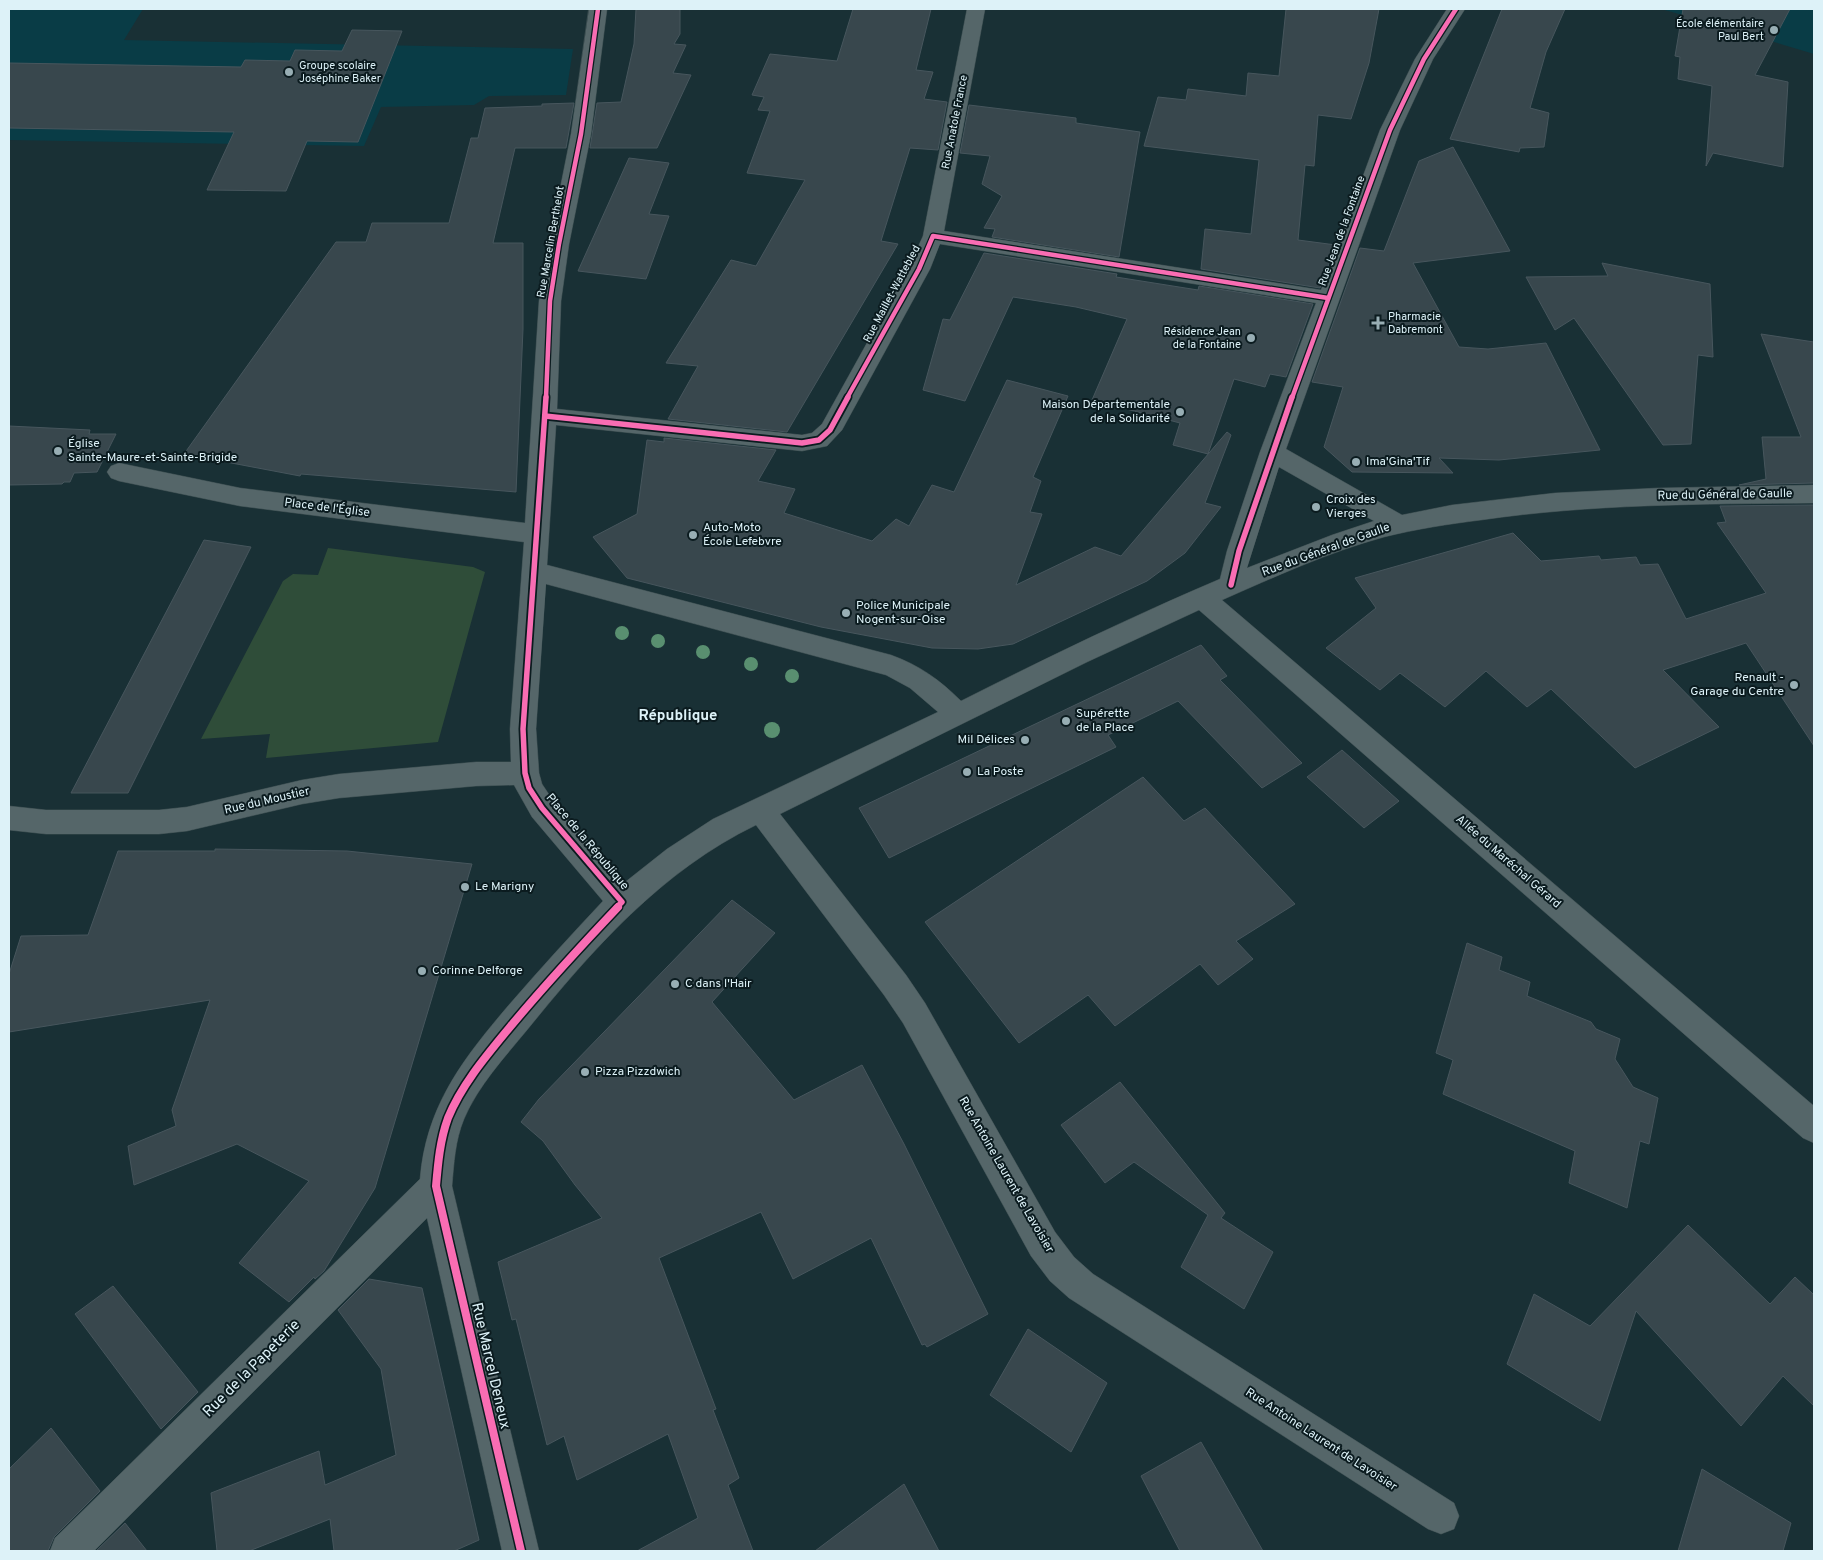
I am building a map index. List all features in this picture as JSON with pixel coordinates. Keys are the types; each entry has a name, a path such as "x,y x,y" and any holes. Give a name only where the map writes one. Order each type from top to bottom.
{"street":[{"name":"Rue Marcelin Berthelot","path":"534,571 545,416 550,301 559,244 581,134 598,9"},
{"name":"Rue Anatole France","path":"933,236 976,9"},
{"name":"Rue Jean de la Fontaine","path":"1232,585 1239,551 1272,452 1402,104 1424,59 1456,9"},
{"name":"Rue Maillet-Wattebled","path":"545,416 802,442 819,440 830,430 919,269 933,236 1328,298"},
{"path":"1272,452 1399,524"},
{"name":"Place de l'Église","path":"119,472 240,497 536,534"},
{"name":"Rue du Général de Gaulle","path":"958,715 1082,652 1201,597 1358,536 1399,524 1487,509 1592,500 1814,494"},
{"path":"534,571 891,666 910,673 928,686 958,715"},
{"name":"Place de la République","path":"534,571 523,729 525,773 529,788 542,808 622,902"},
{"name":"Allée du Maréchal Gérard","path":"1201,597 1814,1127"},
{"name":"Place de la République","path":"436,1186 436,1162 441,1138 453,1106 468,1079 534,996 622,902 701,841 760,809 958,715"},
{"name":"Rue du Moustier","path":"9,818 46,822 159,822 202,816 302,792 339,786 476,774 525,773"},
{"name":"Rue Antoine Laurent de Lavoisier","path":"760,809 895,985 914,1013 1043,1244 1062,1269 1081,1286 1442,1516"},
{"name":"Rue de la Papeterie","path":"68,1551 436,1186"},
{"name":"Rue Marcel Deneux","path":"436,1186 521,1551"}],"shaded area":[{"name":"Groupe scolaire Joséphine Baker","path":"9,9 143,9 124,40 573,49 566,95 489,96 474,105 381,107 364,146 9,140"},
{"name":"École élémentaire Paul Bert","path":"1661,9 1814,9 1814,54 1697,19"}],"green space":[{"path":"328,548 473,567 485,572 438,742 266,758 270,734 201,739 283,581 293,574 318,575"}],"building":[{"path":"636,9 680,9 680,34 674,44 686,45 673,73 691,75 657,148 590,148 597,103 621,102 634,44"},
{"path":"853,9 931,9 916,70 933,72 924,99 947,102 938,150 910,148 881,241 898,244 787,432 668,419 698,366 666,363 731,260 756,266 805,180 747,173 770,111 758,110 764,97 752,95 770,54 837,61"},
{"path":"1286,9 1379,9 1369,63 1351,119 1318,115 1314,166 1305,165 1298,240 1336,245 1320,288 1201,269 1205,229 1251,234 1259,160 1144,146 1158,97 1186,100 1188,89 1246,96 1248,73 1279,76"},
{"path":"1502,9 1565,9 1546,52 1530,108 1549,113 1544,147 1520,148 1519,152 1450,139"},
{"path":"1683,9 1790,9 1755,75 1788,82 1783,167 1713,153 1706,166 1712,86 1678,79 1680,57 1675,56"},
{"path":"352,30 402,31 358,142 307,141 286,191 207,190 234,132 9,128 9,63 241,67 245,60 290,61 295,50 342,51"},
{"path":"574,103 566,148 515,148 493,243 523,243 523,329 516,492 301,474 300,476 184,454 336,242 366,242 372,223 449,223 471,138 478,138 485,108"},
{"path":"969,105 1076,118 1076,123 1140,132 1119,257 992,237 995,229 984,228 1002,196 982,184 990,156 960,153"},
{"path":"1453,147 1510,251 1413,263 1459,347 1488,349 1546,343 1600,450 1499,460 1439,458 1453,473 1352,472 1324,447 1343,387 1312,382 1360,248 1384,251 1419,161"},
{"path":"629,158 669,163 649,214 669,216 646,279 578,271"},
{"path":"984,253 1117,274 1116,277 1198,290 1199,286 1313,304 1286,377 1270,374 1265,387 1234,379 1208,454 1173,445 1180,423 1092,400 1127,319 1076,307 1013,297 965,401 923,390 943,319 950,320"},
{"path":"1602,263 1710,284 1713,357 1698,355 1691,444 1663,445 1574,318 1555,330 1526,277 1608,276"},
{"path":"1761,334 1814,342 1814,483 1739,485 1766,479 1762,437 1801,437"},
{"path":"1007,380 1068,396 1033,477 1041,481 1030,512 1042,514 1016,585 1095,547 1121,556 1227,432 1231,435 1205,503 1221,507 1185,553 1147,581 1013,644 978,649 932,648 821,627 627,578 593,537 637,514 647,440 664,442 664,438 776,450 758,481 795,489 784,513 872,541 896,519 909,526 932,485 954,492"},
{"name":"Église Sainte-Maure-et-Sainte-Brigide","path":"9,426 90,430 89,434 116,434 97,472 74,473 70,482 62,484 9,485"},
{"path":"1814,505 1814,746 1746,643 1663,670 1719,727 1635,768 1551,689 1527,707 1486,671 1445,707 1400,673 1380,690 1326,648 1376,608 1355,578 1513,533 1541,561 1599,556 1601,560 1636,557 1640,565 1658,564 1686,619 1766,593 1717,523 1726,522 1720,506"},
{"path":"204,540 251,547 128,793 71,793"},
{"path":"1201,645 1227,676 1220,680 1302,763 1262,788 1178,701 1108,735 1116,747 889,858 859,808"},
{"path":"1342,750 1399,801 1364,828 1307,777"},
{"path":"1143,777 1184,821 1205,808 1295,904 1236,941 1253,959 1218,985 1200,964 1115,1026 1088,995 1019,1043 925,922"},
{"path":"215,849 347,851 472,864 375,1188 324,1271 315,1279 314,1277 289,1302 239,1263 309,1181 237,1144 134,1185 128,1146 176,1126 172,1110 210,1000 9,1032 9,974 21,936 88,935 118,851 215,851"},
{"path":"732,900 775,933 712,1002 794,1100 862,1065 904,1144 988,1314 927,1347 925,1344 922,1345 871,1238 793,1279 761,1212 659,1258 716,1409 713,1410 739,1478 728,1485 753,1551 637,1551 698,1518 668,1434 577,1480 564,1436 547,1445 516,1319 512,1320 498,1262 602,1218 543,1141 521,1122 539,1099"},
{"path":"1467,943 1502,957 1499,970 1530,982 1527,996 1591,1022 1596,1029 1620,1039 1615,1059 1633,1087 1658,1098 1649,1144 1640,1141 1627,1208 1569,1183 1575,1151 1443,1094 1453,1060 1436,1053"},
{"path":"1120,1082 1225,1213 1221,1218 1273,1252 1244,1309 1181,1267 1208,1215 1134,1162 1105,1183 1061,1125"},
{"path":"1688,1225 1770,1304 1795,1277 1814,1295 1814,1406 1783,1376 1741,1426 1636,1311 1600,1421 1507,1364 1534,1294 1590,1326"},
{"path":"369,1279 422,1288 479,1540 454,1551 334,1551 330,1519 249,1551 217,1551 211,1493 319,1451 325,1485 396,1455 381,1369 338,1310"},
{"path":"113,1286 198,1392 161,1429 75,1314"},
{"path":"1028,1329 1107,1383 1071,1452 990,1395"},
{"path":"51,1428 100,1491 54,1537 48,1551 9,1551 9,1469"},
{"path":"1201,1442 1263,1551 1180,1551 1141,1476"},
{"path":"1702,1469 1791,1523 1783,1551 1678,1551"},
{"path":"904,1484 939,1551 815,1551"},
{"path":"125,1523 147,1551 96,1551"}],"cycle path":[{"path":"521,1551 436,1186 442,1139 457,1099 468,1081 537,995 622,902 542,808 529,788 525,773 523,729 545,416 550,301 559,244 581,134 598,9"},
{"path":"1231,585 1239,551 1280,431 1390,130 1424,59 1456,9"},
{"path":"545,416 802,443 819,440 830,430 919,269 933,236 1328,298"}],"place":[{"name":"École élémentaire Paul Bert","path":"1774,30"},
{"name":"Groupe scolaire Joséphine Baker","path":"289,72"},
{"name":"Pharmacie Dabremont","path":"1378,323"},
{"name":"Résidence Jean de la Fontaine","path":"1251,338"},
{"name":"Maison Départementale de la Solidarité","path":"1180,412"},
{"name":"Église Sainte-Maure-et-Sainte-Brigide","path":"58,451"},
{"name":"Ima'Gina'Tif","path":"1356,462"},
{"name":"Croix des Vierges","path":"1316,507"},
{"name":"Auto-Moto École Lefebvre","path":"693,535"},
{"name":"Police Municipale Nogent-sur-Oise","path":"846,613"},
{"name":"Renault - Garage du Centre","path":"1794,685"},
{"name":"Supérette de la Place","path":"1066,721"},
{"name":"Mil Délices","path":"1025,740"},
{"name":"La Poste","path":"967,772"},
{"name":"Le Marigny","path":"465,887"},
{"name":"Corinne Delforge","path":"422,971"},
{"name":"C dans l'Hair","path":"675,984"},
{"name":"Pizza Pizzdwich","path":"585,1072"}],"district":[{"name":"République","path":"678,716"}]}
